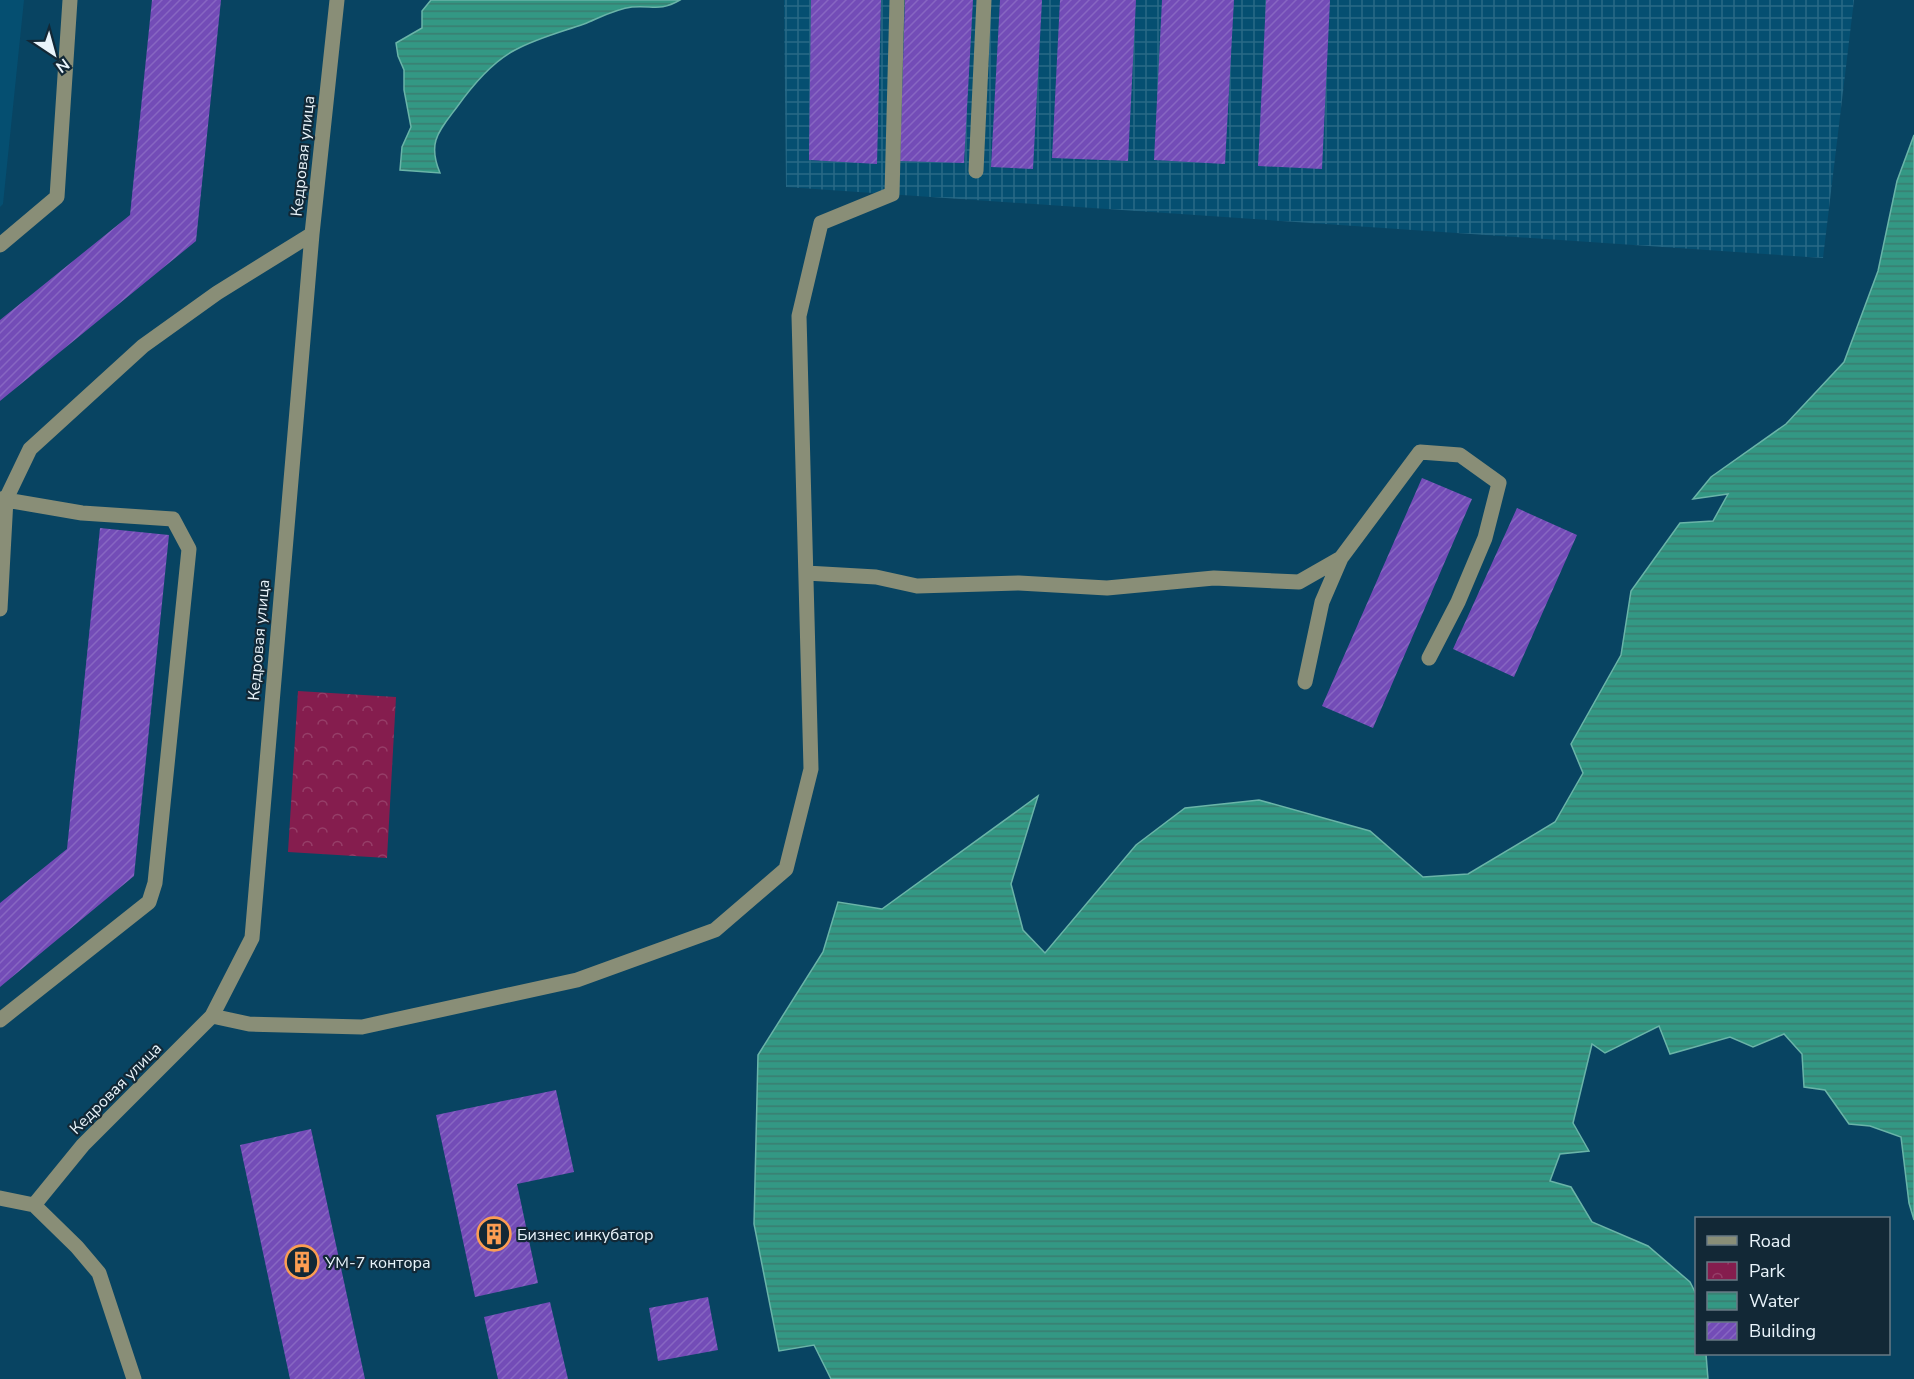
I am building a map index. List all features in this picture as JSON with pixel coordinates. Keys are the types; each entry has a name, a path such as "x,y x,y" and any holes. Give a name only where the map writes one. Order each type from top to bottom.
{"street":[{"path":"0,245 57,197 70,0"},
{"name":"Кедровая улица","path":"34,1205 83,1145 212,1016 252,938 312,234 337,0"},
{"path":"212,1016 249,1024 362,1027 577,980 715,930 786,869 811,769 799,316 821,223 892,194 897,0"},
{"path":"976,171 984,0"},
{"path":"0,609 3,499 30,449 143,346 217,293 312,234"},
{"path":"1305,682 1322,602 1341,558 1420,452 1460,455 1499,483 1485,538 1458,602 1429,658"},
{"path":"0,1020 149,902 156,883 189,549 173,519 82,513 3,499"},
{"path":"806,573 876,577 917,586 1019,583 1107,588 1214,578 1299,582 1341,558"},
{"path":"0,1198 34,1205 77,1247 99,1273 134,1379"}],"shaded area":[{"path":"0,0 24,0 3,204 0,207"},
{"path":"784,0 1854,0 1823,258 786,187"}],"green space":[{"path":"298,691 396,697 387,858 288,852"}],"water":[{"path":"431,0 680,0 661,7 632,7 619,10 532,42 507,55 476,83 440,130 435,153 440,173 400,170 402,147 411,127 404,90 404,70 396,43 422,28 422,11"},
{"path":"1914,135 1914,1220 1909,1203 1901,1137 1870,1126 1849,1124 1825,1090 1804,1087 1802,1054 1784,1034 1753,1047 1730,1037 1670,1054 1659,1026 1605,1053 1592,1044 1573,1123 1589,1151 1560,1154 1550,1181 1571,1187 1592,1222 1648,1246 1690,1282 1695,1292 1695,1355 1706,1355 1708,1379 831,1379 814,1345 779,1351 754,1224 758,1055 823,952 838,902 882,909 1038,796 1011,884 1023,930 1045,953 1136,845 1185,808 1259,800 1370,831 1423,877 1468,874 1555,822 1583,773 1571,744 1621,655 1631,591 1680,523 1713,521 1728,494 1693,499 1711,477 1786,424 1844,362 1878,271 1897,181"}],"building":[{"path":"152,0 221,0 196,241 0,401 0,320 130,215"},
{"path":"811,0 881,0 877,164 809,160"},
{"path":"905,0 973,0 964,163 900,161"},
{"path":"1000,0 1042,0 1033,169 991,167"},
{"path":"1060,0 1136,0 1128,161 1052,158"},
{"path":"1162,0 1234,0 1225,164 1154,160"},
{"path":"1266,0 1330,0 1322,169 1258,166"},
{"path":"1422,478 1472,499 1373,728 1322,706"},
{"path":"1517,508 1577,535 1514,677 1453,649"},
{"path":"100,528 169,535 134,876 0,987 0,903 67,849"},
{"name":"Бизнес инкубатор","path":"556,1090 574,1172 517,1184 538,1283 475,1297 436,1115"},
{"name":"УМ-7 контора","path":"311,1129 365,1379 290,1379 240,1145"},
{"path":"708,1297 718,1350 658,1361 649,1308"},
{"path":"550,1302 568,1379 498,1379 484,1317"}],"place":[{"name":"Бизнес инкубатор","path":"494,1234"},
{"name":"УМ-7 контора","path":"302,1262"}]}
